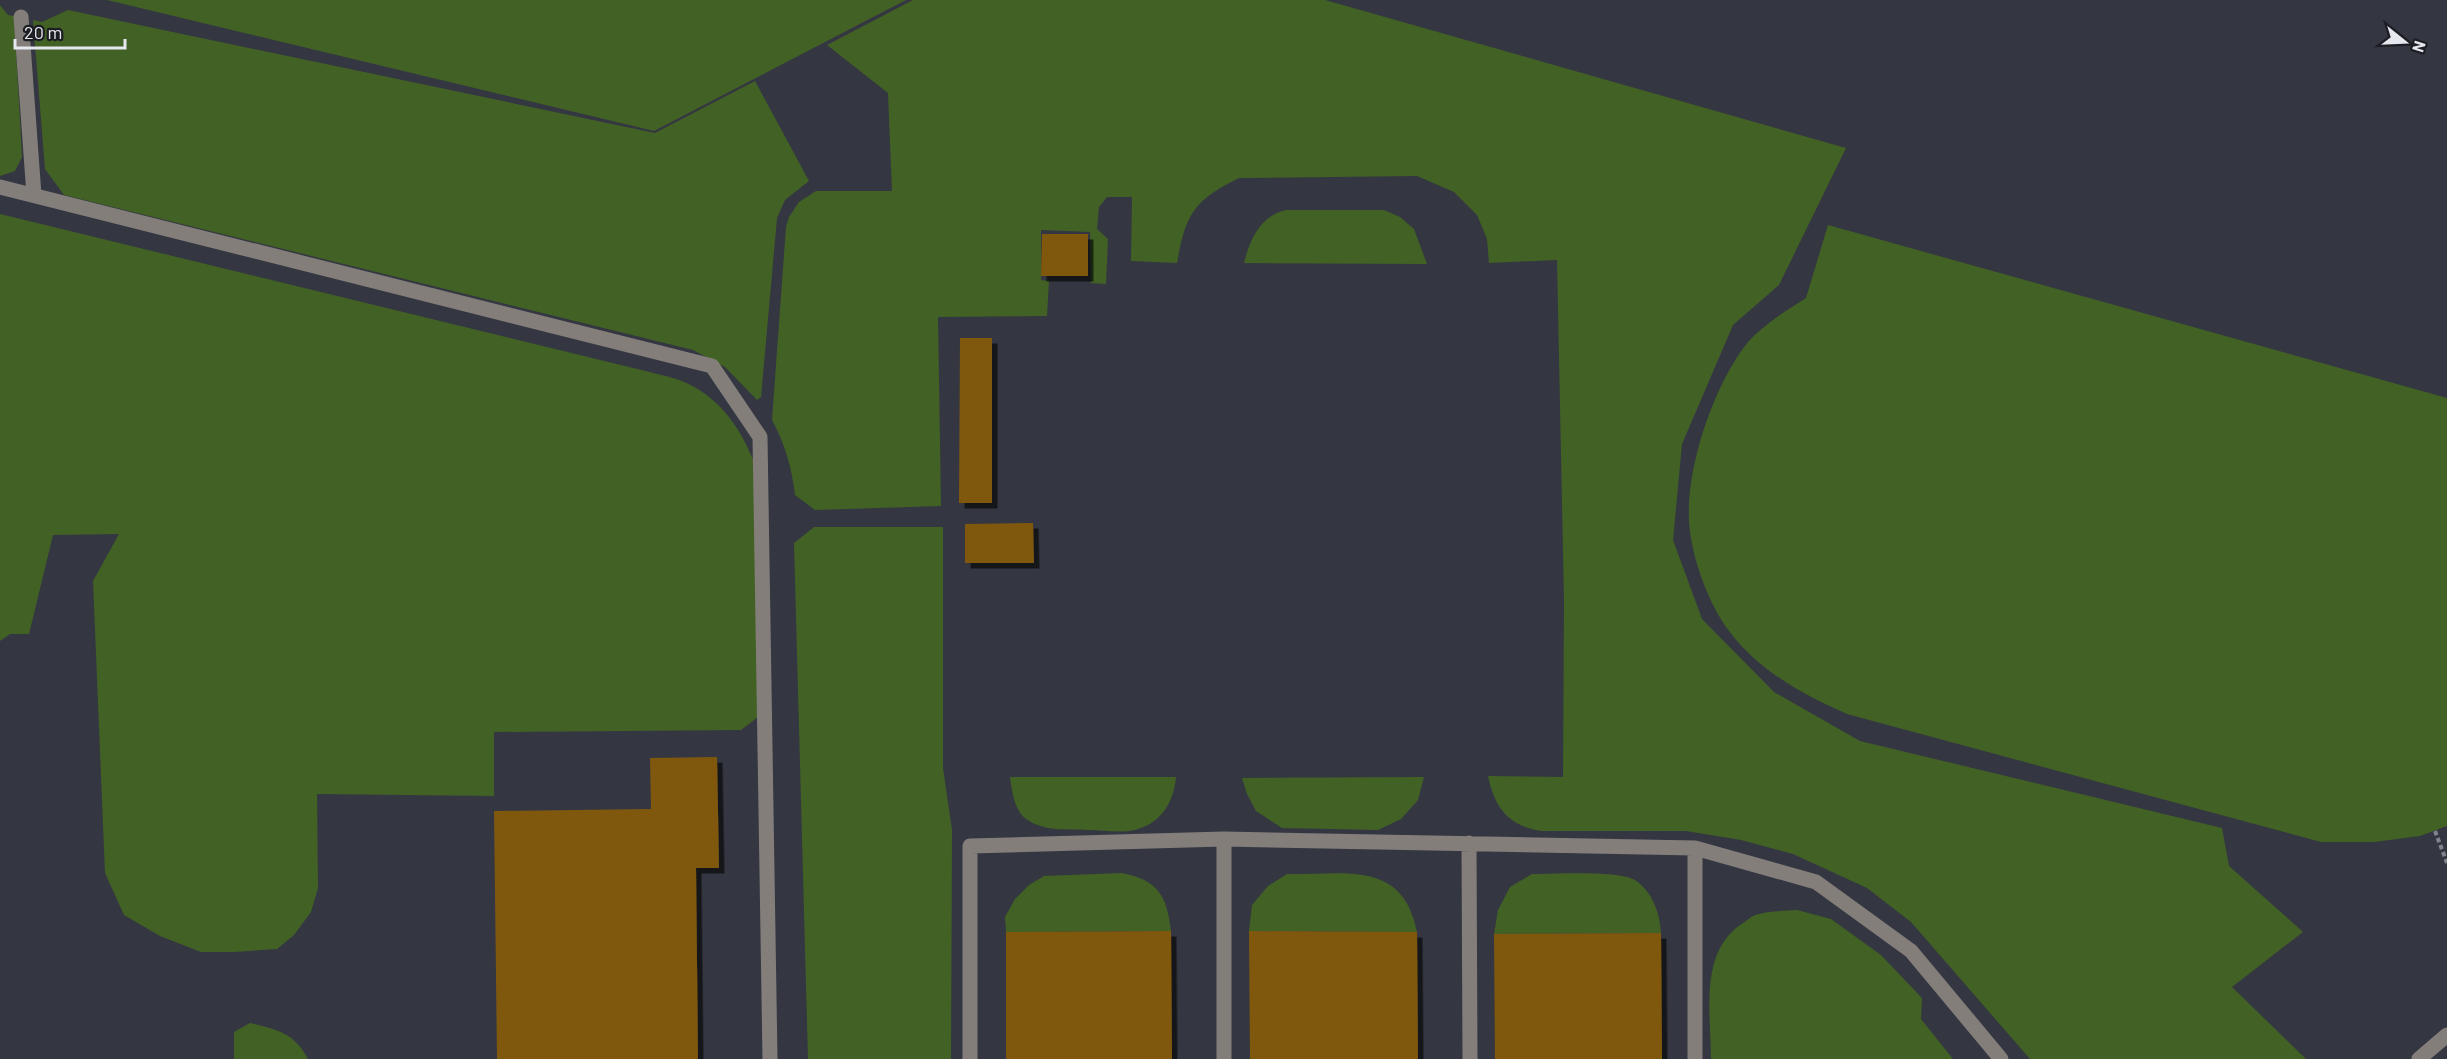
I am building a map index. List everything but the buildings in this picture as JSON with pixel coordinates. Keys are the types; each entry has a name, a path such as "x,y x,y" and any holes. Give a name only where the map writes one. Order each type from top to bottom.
{"street":[{"path":"21,17 34,195"},
{"path":"0,187 712,366 760,437 770,1059"},
{"path":"1224,839 1224,1059"},
{"path":"970,1059 970,846 1224,839 1695,848 1816,882 1911,951 2001,1059"},
{"path":"1469,843 1470,1059"},
{"path":"1695,848 1695,1059"},
{"path":"2419,1059 2447,1035"}],"path":[{"path":"2435,831 2447,863"}],"green space":[{"path":"107,0 906,0 654,131"},
{"path":"913,0 1325,0 1846,148 1779,285 1733,325 1682,444 1673,540 1702,619 1774,692 1860,741 2222,828 2229,866 2303,932 2232,987 2306,1059 2030,1059 1911,922 1867,888 1793,854 1741,840 1686,831 1542,831 1520,825 1505,814 1499,806 1488,776 1563,777 1564,601 1557,260 1489,263 1487,239 1477,215 1454,192 1417,176 1239,178 1211,194 1194,211 1184,232 1177,263 1131,261 1132,197 1107,197 1099,207 1097,229 1108,239 1106,284 1091,283 1090,232 1041,230 1041,280 1049,281 1047,316 938,317 941,506 815,510 795,495 787,456 772,420 786,227 789,217 799,202 816,191 892,191 888,93 827,45"},
{"path":"0,5 8,15 14,16 22,157 15,171 0,176"},
{"path":"68,10 655,133 755,81 809,181 785,200 777,218 761,397 757,400 725,367 693,350 64,195 45,169 33,20 42,22"},
{"path":"1286,210 1384,210 1400,217 1414,229 1427,264 1244,263 1249,245 1263,223 1269,217"},
{"path":"0,214 662,375 679,380 707,395 737,428 757,470 762,714 741,730 494,732 494,796 317,794 318,888 311,912 294,935 277,949 201,952 160,936 124,915 105,873 93,581 119,534 53,535 29,634 10,634 0,641"},
{"path":"1828,225 2447,398 2447,826 2420,836 2374,842 2321,842 1847,714 1782,680 1754,658 1721,620 1702,579 1690,535 1689,500 1692,476 1705,427 1724,380 1754,335 1806,298"},
{"path":"814,527 943,527 943,768 952,830 951,1059 808,1059 794,543"},
{"path":"1010,777 1176,777 1173,794 1160,816 1146,826 1120,832 1056,829 1033,823 1019,811 1014,800"},
{"path":"1424,777 1418,800 1401,819 1378,830 1282,828 1256,811 1242,778"},
{"path":"1122,873 1144,880 1158,892 1167,908 1171,931 1006,932 1005,917 1015,899 1029,885 1044,876"},
{"path":"1287,874 1350,874 1368,876 1385,882 1399,892 1410,909 1417,932 1249,931 1252,905 1268,886"},
{"path":"1532,874 1601,874 1635,880 1651,897 1659,918 1661,933 1494,934 1498,910 1510,887"},
{"path":"1797,910 1831,919 1881,955 1922,998 1921,1019 1953,1059 1711,1059 1710,986 1718,952 1727,937 1753,916"},
{"path":"250,1023 276,1030 291,1038 308,1059 234,1059 234,1032"}]}
